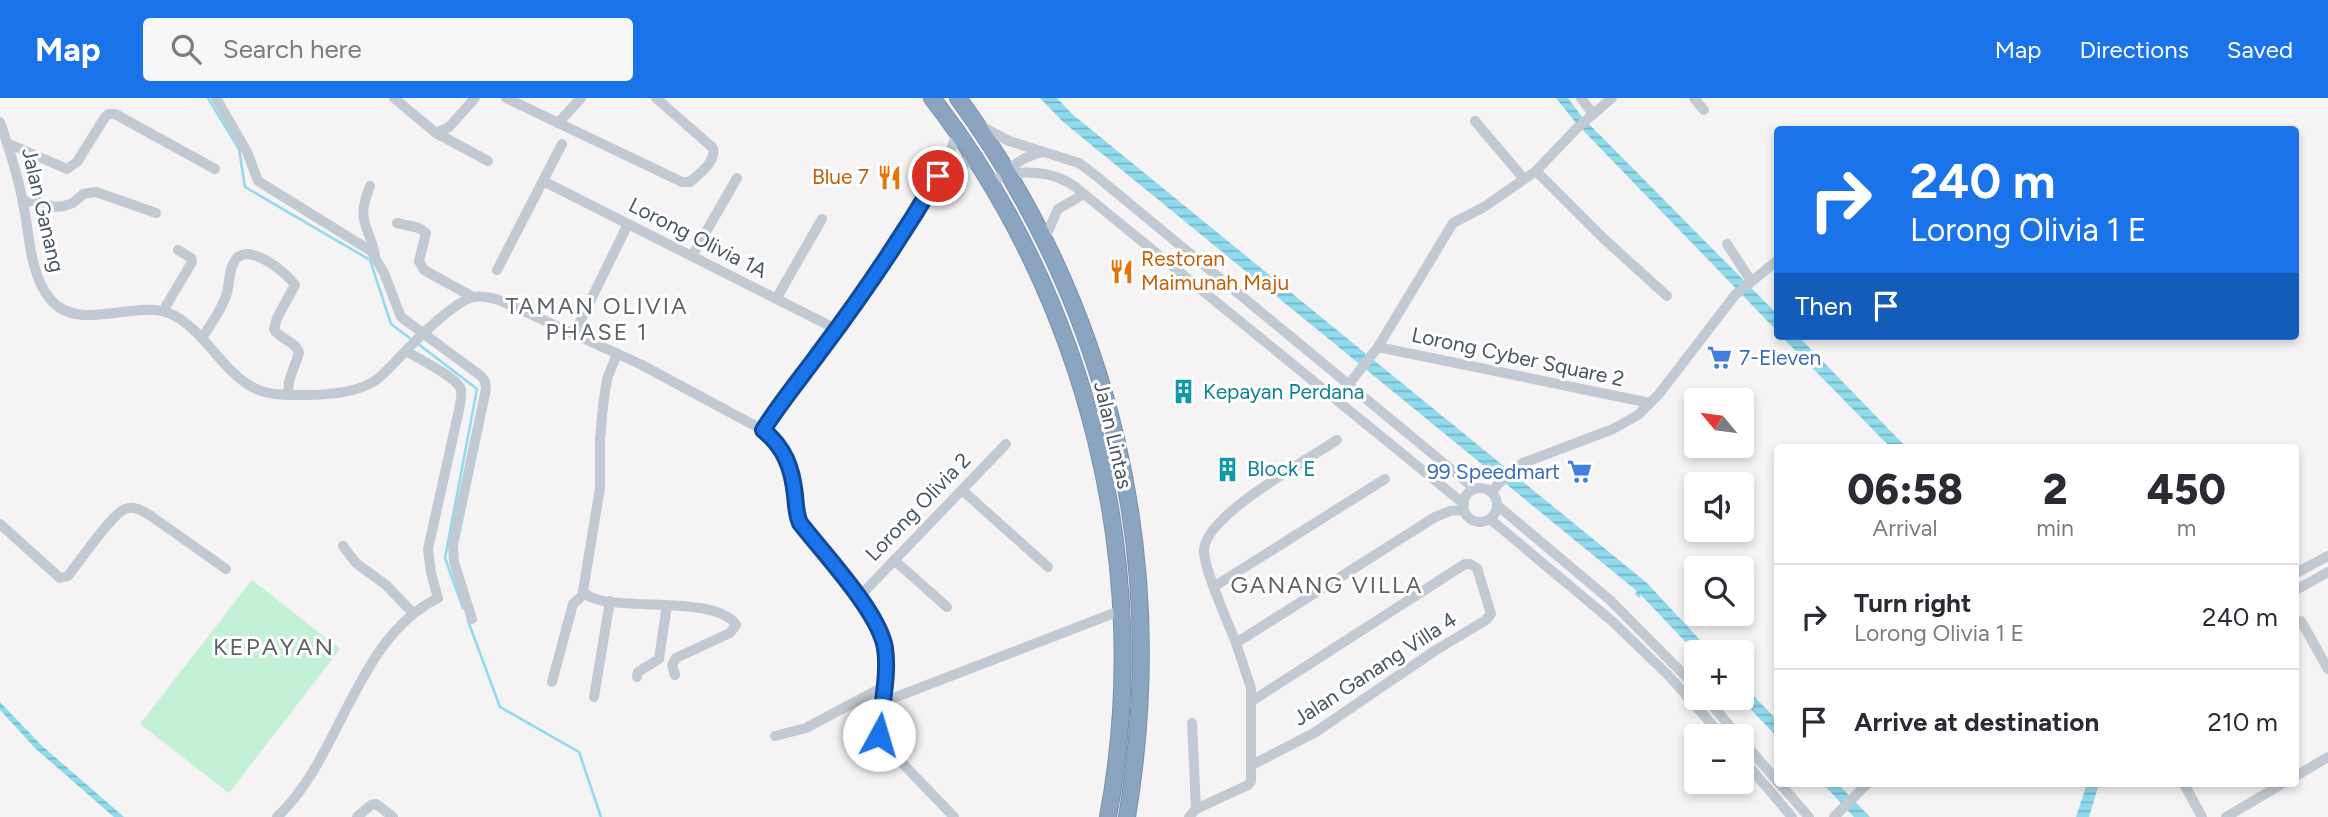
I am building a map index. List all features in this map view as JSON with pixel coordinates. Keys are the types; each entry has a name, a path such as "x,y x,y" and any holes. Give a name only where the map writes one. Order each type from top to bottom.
{"highway":[{"name":"Jalan Lintas","path":"932,98 979,164 1028,250 1078,375 1104,480 1122,610 1120,726 1108,817"},
{"name":"Jalan Lintas","path":"958,98 977,124 1044,240 1075,308 1111,414 1133,527 1140,600 1142,653 1139,728 1127,817"},
{"path":"1122,657 1133,660 1142,653"}],"street":[{"path":"216,98 247,152 258,181 368,249 376,257"},
{"path":"394,98 436,134 488,161"},
{"path":"436,134 449,127 475,98"},
{"path":"506,98 682,182 690,182 711,161 714,156 713,148 656,98"},
{"path":"558,123 581,98"},
{"path":"1581,98 1591,116"},
{"path":"1349,384 1375,352 1453,223 1484,207 1536,171 1577,128 1612,98"},
{"path":"1694,98 1704,110"},
{"path":"8,143 67,169 77,162 105,117 115,114 215,169"},
{"path":"1475,121 1524,179"},
{"name":"Jalan Ganang","path":"0,122 23,202 36,271 43,290 53,303 66,311 85,314 163,311"},
{"path":"977,124 1001,138 1079,163 1096,175 1475,489"},
{"path":"763,430 890,253 953,149 957,131"},
{"path":"497,270 562,144"},
{"path":"1006,174 1015,163 1043,152"},
{"path":"944,164 959,161 979,164"},
{"path":"990,183 1006,174 1027,171 1054,175 1084,194 1464,507 1475,521 1490,519 1497,505 1495,488"},
{"path":"1536,171 1603,238 1667,296"},
{"path":"692,256 737,178"},
{"name":"Lorong Olivia 1A","path":"543,181 836,329"},
{"path":"370,186 362,212 366,230 399,314 485,382 486,389 453,545 454,562 472,619"},
{"path":"23,202 36,201 55,207 64,206 73,203 83,194 96,192 156,212"},
{"path":"1044,240 1058,208 1084,194"},
{"path":"776,299 822,219"},
{"path":"397,223 419,228 426,233 419,261 424,270 473,297"},
{"path":"575,334 628,224"},
{"path":"1727,244 1749,283"},
{"path":"178,250 191,258 192,262 163,311 190,327 251,387 272,394 329,394 365,386 379,379 423,334 458,305 480,296 499,300 575,334 763,430 777,445 792,471 800,523 858,598 878,626 883,638 886,665 879,735 882,742 954,817"},
{"path":"202,338 226,298 233,264 237,258 243,254 251,255 273,264 295,285 276,318 274,329 279,336 295,345 299,354 289,382 288,395"},
{"path":"1464,507 1467,495 1475,489 1495,488 1514,468 1613,429 1638,415 1735,295 1774,263"},
{"path":"277,817 303,786 390,636 412,612 438,598 428,549 461,391 460,386 408,350"},
{"name":"Lorong Cyber Square 2","path":"1375,352 1650,403"},
{"path":"584,594 600,488 603,406 607,379 617,354"},
{"path":"1192,723 1193,813 1248,785 1251,781 1252,765 1252,701 1249,677 1205,557 1205,541 1216,525 1237,506 1338,440"},
{"name":"Lorong Olivia 2","path":"858,598 1006,443"},
{"path":"1215,586 1385,479"},
{"path":"962,490 1048,567"},
{"path":"1497,505 1610,600 1684,675"},
{"path":"1236,643 1435,517 1464,507"},
{"path":"0,524 60,578 68,576 114,519 128,508 151,516 226,569"},
{"path":"1490,519 1612,621 1670,677 1712,724"},
{"path":"343,545 356,563 386,585 412,612"},
{"path":"2299,571 2328,556"},
{"path":"894,561 947,607"},
{"name":"Jalan Ganang Villa 4","path":"1252,701 1465,564 1474,565 1476,568 1491,614 1486,621 1436,650 1314,733 1252,765"},
{"path":"2299,588 2328,572"},
{"path":"584,594 610,601 712,610 736,625 730,634 676,658 672,665 675,675"},
{"path":"552,682 573,604 584,594"},
{"path":"594,697 610,601"},
{"path":"637,677 638,672 659,659 667,605"},
{"path":"883,702 1122,610"},
{"path":"2299,622 2301,621 2328,669"},
{"path":"775,736 806,728 883,687"},
{"path":"1716,710 1728,724"},
{"path":"1754,754 1774,777"},
{"path":"2299,774 2328,757"},
{"path":"1754,772 1792,817"},
{"path":"1783,787 1809,817"},
{"path":"1829,816 1861,787"},
{"path":"2186,787 2202,817"},
{"path":"2226,817 2278,787"},
{"path":"357,817 376,804 393,817"}],"green space":[{"path":"252,580 340,649 229,793 140,724"}],"water":[{"path":"1040,98 1057,98 1072,114 1647,583 1684,626 1700,640 1684,640 1641,595 1639,598 1635,594 1637,591 1062,121"},
{"path":"1556,98 1568,98 1582,117 1774,311 1774,328 1576,123"},
{"path":"1785,340 1802,340 1903,444 1887,444"},
{"path":"1754,696 1774,717 1774,734 1751,710 1754,710"},
{"path":"0,702 40,744 124,817 114,817 36,749 0,710"},
{"path":"1826,787 1841,787 1870,817 1854,817"},
{"path":"2086,787 2098,787 2089,817 2076,817"}],"waterway":[{"path":"208,98 239,149 245,187 370,260 391,324 411,339"},
{"path":"417,343 477,389 445,558 463,608"},
{"path":"468,621 500,707 579,752 601,817"}],"place":[{"name":"Blue 7","path":"889,177"},
{"name":"Restoran Maimunah Maju","path":"1121,271"},
{"name":"7-Eleven","path":"1719,358"},
{"name":"Kepayan Perdana","path":"1183,392"},
{"name":"Block E","path":"1227,469"},
{"name":"99 Speedmart","path":"1580,472"}],"district":[{"name":"TAMAN OLIVIA PHASE 1","path":"597,319"},
{"name":"GANANG VILLA","path":"1327,585"},
{"name":"KEPAYAN","path":"274,647"}],"route":[{"path":"879,735 886,665 883,638 878,626 858,598 800,523 792,471 777,445 763,430 882,266 938,176"}]}
